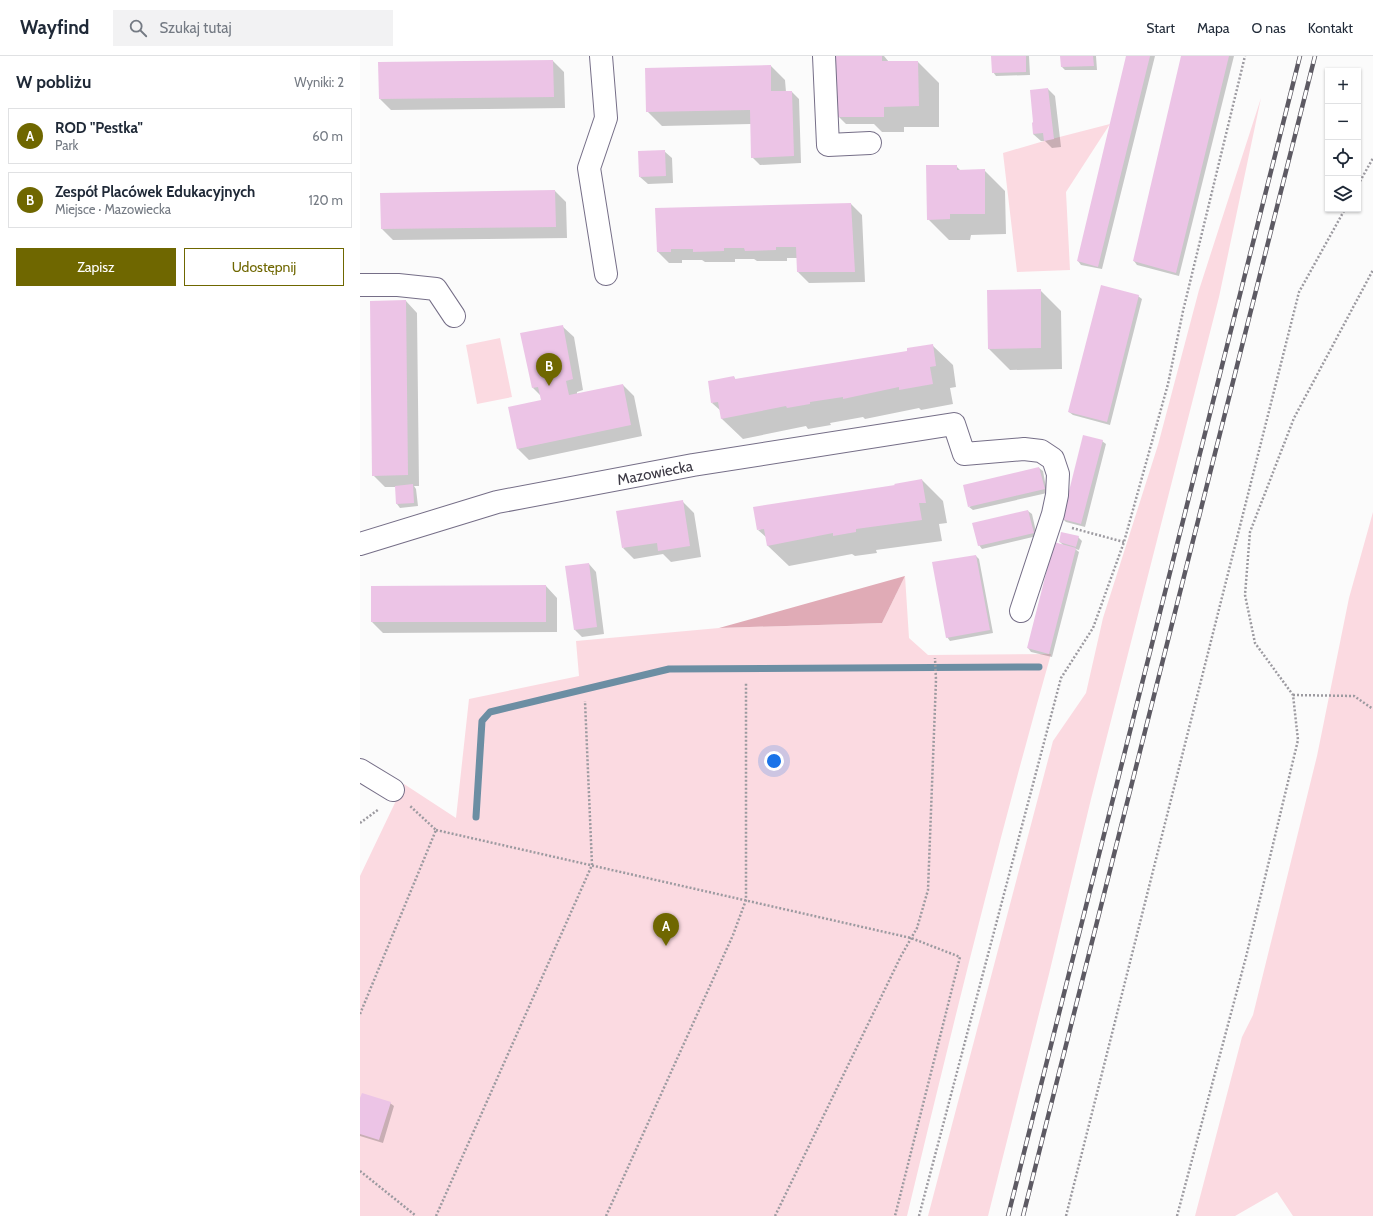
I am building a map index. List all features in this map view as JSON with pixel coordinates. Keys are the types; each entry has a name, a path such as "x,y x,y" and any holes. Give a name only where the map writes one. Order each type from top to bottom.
{"street":[{"path":"601,56 606,118 589,168 606,274"},
{"path":"824,56 828,145 870,143"},
{"path":"360,285 398,285 436,290 454,316"},
{"name":"Mazowiecka","path":"360,544 497,502 692,465 954,424 964,454 1024,449 1041,451 1053,459 1058,474 1058,495 1050,524"},
{"path":"1021,611 1050,524"},
{"path":"360,770 398,795"}],"path":[{"path":"919,1216 1061,678 1093,628 1124,542 1168,384 1183,311 1245,56"},
{"path":"1361,180 1373,158"},
{"path":"1066,1216 1299,292 1343,212"},
{"path":"1177,1216 1246,957 1298,740 1293,695 1255,643 1245,595 1250,532 1294,418 1373,270"},
{"path":"1050,524 1092,532 1124,542"},
{"path":"775,1216 917,928 928,890 936,680 935,658"},
{"path":"606,1216 733,935 746,900 746,683"},
{"path":"1293,695 1354,696 1373,709"},
{"path":"436,1216 592,866 585,701"},
{"path":"398,795 436,830 911,938 960,958 895,1216"},
{"path":"360,1014 436,830"},
{"path":"360,1171 416,1216"}],"shaded area":[{"path":"1261,98 1219,297 1091,799 988,1216 928,1216 1053,741 1086,693 1103,618 1158,445 1199,290"},
{"path":"1110,124 1066,192 1070,270 1017,272 1003,153"},
{"path":"500,338 512,397 477,404 466,345"},
{"path":"1373,512 1373,1216 1293,1216 1277,1192 1235,1216 1195,1216 1242,1037 1253,1015 1317,756 1349,598"},
{"path":"905,576 909,638 928,655 1051,654 1012,794 907,1216 360,1216 360,876 404,784 456,818 469,699 579,676 576,641 719,628 882,623"},
{"path":"905,576 882,623 719,628"}],"building":[{"path":"836,56 882,56 882,61 918,61 919,106 884,107 884,117 838,117 838,96 833,96 834,62 836,62"},
{"path":"991,56 1026,56 1026,72 992,73"},
{"path":"1060,56 1093,56 1094,66 1061,67"},
{"path":"1126,56 1150,56 1098,267 1077,261"},
{"path":"1181,56 1229,56 1176,273 1133,261"},
{"path":"553,60 554,97 379,99 378,62"},
{"path":"771,65 771,91 792,91 794,156 751,158 750,110 646,112 645,68"},
{"path":"1048,88 1054,139 1044,141 1043,133 1033,134 1030,90"},
{"path":"665,150 666,176 639,177 638,151"},
{"path":"926,165 957,165 957,170 985,169 985,214 950,214 950,219 927,220"},
{"path":"555,190 556,227 381,229 380,193"},
{"path":"851,203 855,272 797,272 796,247 776,247 776,250 745,251 744,248 724,248 724,251 693,252 693,249 671,249 671,252 657,252 655,208"},
{"path":"1101,285 1139,295 1107,422 1068,412"},
{"path":"1041,289 1041,348 988,349 987,290"},
{"path":"406,300 408,475 372,476 370,301"},
{"path":"563,325 573,379 566,381 569,395 623,384 631,425 517,449 508,407 541,400 538,387 532,388 520,333"},
{"path":"933,344 936,366 930,367 933,384 899,390 899,387 843,399 843,397 810,402 810,404 787,408 786,406 721,419 718,402 711,403 708,381 734,376 735,379 907,351 907,348"},
{"path":"1083,435 1103,440 1081,524 1062,519"},
{"path":"1039,467 1045,489 968,507 963,485"},
{"path":"922,479 926,503 919,503 922,520 856,529 856,532 833,536 833,533 767,546 764,529 757,530 753,507 895,485 894,484"},
{"path":"413,484 414,503 396,504 395,486"},
{"path":"683,500 690,546 658,551 657,543 622,548 616,511"},
{"path":"1028,510 1034,533 978,546 972,523"},
{"path":"1061,532 1079,536 1076,547 1059,542"},
{"path":"1054,542 1076,548 1049,654 1027,648"},
{"path":"976,555 990,630 946,638 932,562"},
{"path":"589,563 597,627 574,630 565,566"},
{"path":"546,585 546,622 371,622 371,586"},
{"path":"362,1093 391,1102 379,1140 360,1134 360,1098"}],"waterway":[{"path":"476,817 482,721 490,712 669,669 1039,667"}],"railway":[{"path":"1008,1216 1300,56"},
{"path":"1023,1216 1315,56"}],"place":[{"name":"Zespół Placówek Edukacyjnych","path":"549,386"},
{"name":"ROD \"Pestka\"","path":"666,946"}]}
